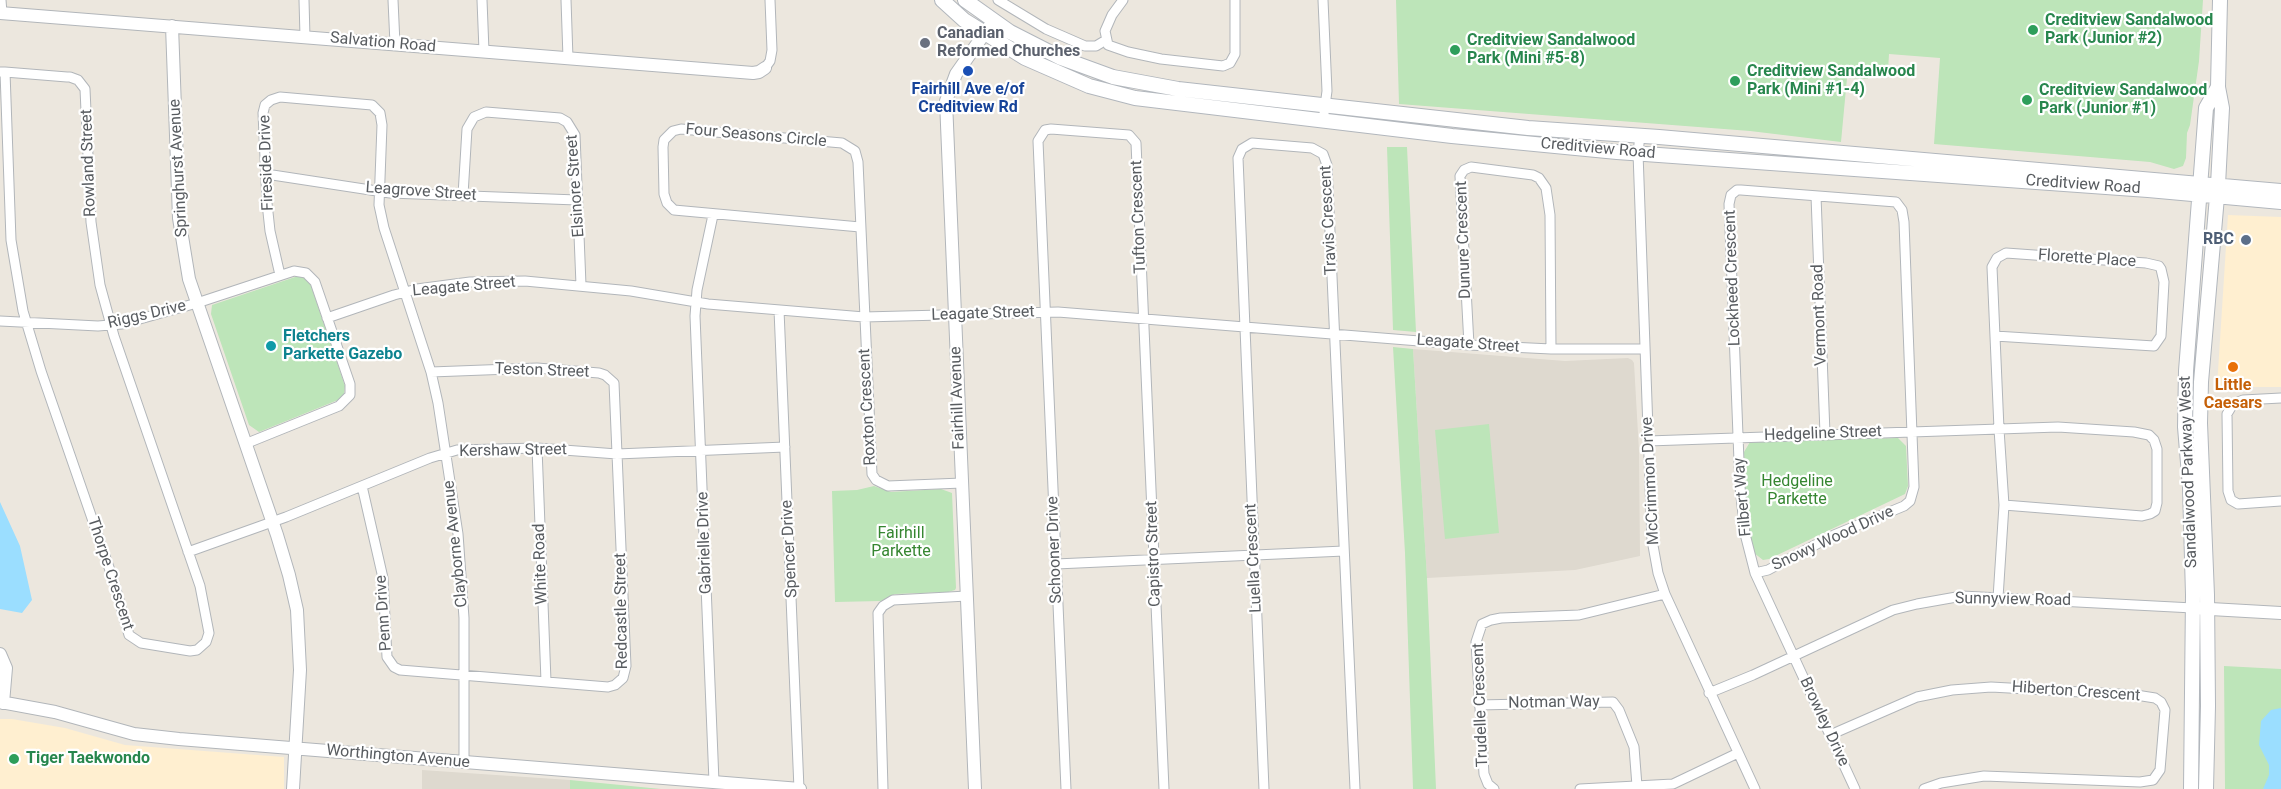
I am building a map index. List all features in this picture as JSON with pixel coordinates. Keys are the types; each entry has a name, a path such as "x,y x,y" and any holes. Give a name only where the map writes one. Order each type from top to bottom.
{"main road":[{"name":"Creditview Road","path":"942,0 984,33 1024,58 1089,86 1121,94 1323,121 1638,153 2201,189"},
{"name":"Creditview Road","path":"965,0 1029,43 1060,58 1113,77 1178,89 1494,125 1640,135 2201,189 2281,202"},
{"name":"Sandalwood Parkway West","path":"2206,789 2207,609 2200,450 2201,382 2222,108 2218,87 2220,0"},
{"name":"Sandalwood Parkway West","path":"2191,789 2193,608 2190,487 2185,427 2186,371 2206,108 2218,87"},
{"name":"Creditview Road","path":"2217,191 2281,191"},
{"path":"2186,371 2192,379 2201,382"}],"street":[{"path":"304,0 305,37"},
{"path":"393,0 395,44"},
{"path":"482,0 484,51"},
{"path":"566,0 568,58"},
{"path":"765,68 770,61 772,50 770,0"},
{"path":"998,0 1040,26 1085,46 1096,46 1106,40"},
{"path":"1123,0 1105,31 1106,40 1113,48 1177,62 1227,65 1235,54 1235,0"},
{"path":"1323,0 1327,91 1323,121"},
{"name":"Salvation Road","path":"1,8 172,26 753,73 765,68"},
{"name":"Fairhill Avenue","path":"975,789 946,101 948,90 956,74 994,21"},
{"name":"Springhurst Avenue","path":"172,26 179,218 187,268 196,303 245,444"},
{"path":"3,72 4,152 11,240 26,322"},
{"name":"Rowland Street","path":"3,72 70,77 78,80 84,89 94,248 110,325"},
{"name":"Fireside Drive","path":"280,275 270,231 263,113 265,105 280,97 367,104 376,108 382,125 379,191"},
{"name":"Elsinore Street","path":"463,195 467,129 474,117 486,112 560,118 567,122 574,135 581,285"},
{"name":"Tufton Crescent","path":"1045,311 1038,141 1045,130 1051,129 1129,135 1136,143 1143,318"},
{"name":"Four Seasons Circle","path":"860,226 677,212 666,200 663,147 666,137 675,130 808,140 848,145 855,151 857,158 860,226 864,317"},
{"name":"McCrimmon Drive","path":"1640,135 1638,153 1652,540 1658,573 1665,594 1755,789"},
{"name":"Travis Crescent","path":"1244,326 1238,158 1242,149 1252,143 1312,148 1323,154 1327,165 1335,335"},
{"name":"Dunure Crescent","path":"1469,345 1460,176 1471,167 1533,175 1539,178 1546,188 1550,214 1551,349"},
{"name":"Leagrove Street","path":"266,174 379,191 578,200"},
{"name":"Lockheed Crescent","path":"1739,437 1729,204 1731,195 1737,190 1890,201 1896,202 1902,210 1911,431"},
{"name":"Clayborne Avenue","path":"379,191 379,205 384,228 431,372 446,454 460,554 465,675 464,762"},
{"name":"Vermont Road","path":"1816,195 1825,434"},
{"name":"Gabrielle Drive","path":"713,215 696,303 714,782"},
{"path":"0,240 11,240"},
{"name":"Florette Place","path":"1995,336 2154,346 2161,336 2164,282 2161,269 2159,266 2146,263 2006,253 1997,258 1992,267 1999,429 2004,505 1998,598"},
{"name":"Riggs Drive","path":"0,321 98,326 122,324 196,303 280,275 300,271 311,276 350,384 350,395 339,406 245,444"},
{"name":"Leagate Street","path":"327,318 405,292 470,282 505,281 581,285 631,291 696,303 864,317 1045,311 1469,345 1551,349 1645,349"},
{"name":"Spencer Drive","path":"779,310 800,789"},
{"name":"Schooner Drive","path":"1045,311 1066,789"},
{"name":"Roxton Crescent","path":"864,317 872,474 876,480 888,486 962,483"},
{"name":"Capistro Street","path":"1143,318 1164,789"},
{"name":"Thorpe Crescent","path":"26,322 113,579 129,635 136,641 190,651 202,647 208,639 206,612 189,552 110,325"},
{"name":"Luella Crescent","path":"1244,326 1264,789"},
{"path":"1335,335 1354,789"},
{"name":"Teston Street","path":"431,372 537,368 605,375 614,383 615,389 617,454"},
{"path":"2281,398 2243,400 2233,404 2227,414 2228,491 2231,500 2238,504 2281,501"},
{"name":"Hedgeline Street","path":"1648,441 2058,426 2134,432 2149,435 2154,440 2157,449 2157,504 2155,511 2150,514 2142,516 2004,505"},
{"name":"Snowy Wood Drive","path":"1755,573 1768,570 1834,536 1904,506 1910,501 1914,487 1911,431"},
{"name":"Filbert Way","path":"1739,437 1740,487 1745,534 1755,573 1792,656"},
{"path":"245,444 290,575 299,629 300,670 293,789"},
{"name":"Kershaw Street","path":"189,552 272,523 430,458 457,450 537,448 617,454 785,447"},
{"name":"White Road","path":"537,448 546,681"},
{"name":"Redcastle Street","path":"465,675 608,687 620,682 626,673 617,454"},
{"name":"Penn Drive","path":"362,486 383,579 386,651 390,664 400,670 465,675"},
{"path":"1056,564 1344,551"},
{"name":"Trudelle Crescent","path":"1494,789 1485,779 1479,705 1476,642 1482,624 1501,618 1579,615 1665,594"},
{"path":"883,789 878,613 892,600 967,596"},
{"name":"Sunnyview Road","path":"1709,693 1893,609 1962,596 2193,608"},
{"path":"2193,608 2281,613"},
{"path":"0,654 6,668 2,702"},
{"name":"Browley Drive","path":"1792,656 1855,789"},
{"name":"Hiberton Crescent","path":"1830,735 1917,697 1962,689 1991,687 2136,695 2155,698 2165,710 2160,770 2152,780 2140,782 1984,776 1941,783 1924,789"},
{"name":"Worthington Avenue","path":"2,702 55,712 134,734 800,789"},
{"name":"Notman Way","path":"1479,705 1613,702 1619,710 1634,747 1637,786"},
{"path":"1580,789 1673,784 1738,753"}],"shaded area":[{"path":"2228,215 2281,217 2281,387 2217,387"},
{"path":"1413,349 1565,361 1628,358 1632,360 1639,451 1640,556 1575,570 1427,578"},
{"path":"0,719 65,728 125,745 284,757 284,789 0,789"},
{"path":"422,770 570,780 570,789 422,789"}],"green space":[{"path":"1396,0 2203,0 2199,61 2187,133 2186,158 2183,166 2174,169 2150,162 1934,144 1940,58 1889,54 1888,71 1869,69 1868,79 1847,78 1841,142 1750,131 1399,104"},
{"path":"1387,147 1407,147 1416,332 1393,330"},
{"path":"298,276 310,283 345,386 344,394 338,400 259,432 249,425 211,314 212,305"},
{"path":"1393,347 1413,349 1427,578 1436,789 1413,789 1405,553"},
{"path":"1489,424 1499,533 1445,539 1435,430"},
{"name":"Hedgeline Parkette","path":"1898,438 1906,446 1908,486 1905,494 1769,559 1763,560 1754,553 1746,518 1744,452 1750,442"},
{"name":"Fairhill Parkette","path":"874,486 891,492 941,489 952,493 955,590 895,594 881,601 835,602 832,491 857,490"},
{"path":"2224,666 2281,669 2281,789 2225,789"},
{"path":"570,780 661,789 570,789"}],"water":[{"path":"0,502 20,546 32,600 22,613 0,609"},
{"path":"2281,708 2281,789 2263,789 2269,775 2269,765 2259,745 2261,721 2271,710"}],"place":[{"name":"Creditview Sandalwood Park (Junior #2)","path":"2033,30"},
{"name":"Canadian Reformed Churches","path":"925,43"},
{"name":"Creditview Sandalwood Park (Mini #5-8)","path":"1455,50"},
{"name":"Fairhill Ave e/of Creditview Rd","path":"968,71"},
{"name":"Creditview Sandalwood Park (Mini #1-4)","path":"1735,81"},
{"name":"Creditview Sandalwood Park (Junior #1)","path":"2027,100"},
{"name":"RBC","path":"2246,240"},
{"name":"Fletchers Parkette Gazebo","path":"271,346"},
{"name":"Little Caesars","path":"2233,367"},
{"name":"Tiger Taekwondo","path":"14,759"}]}
